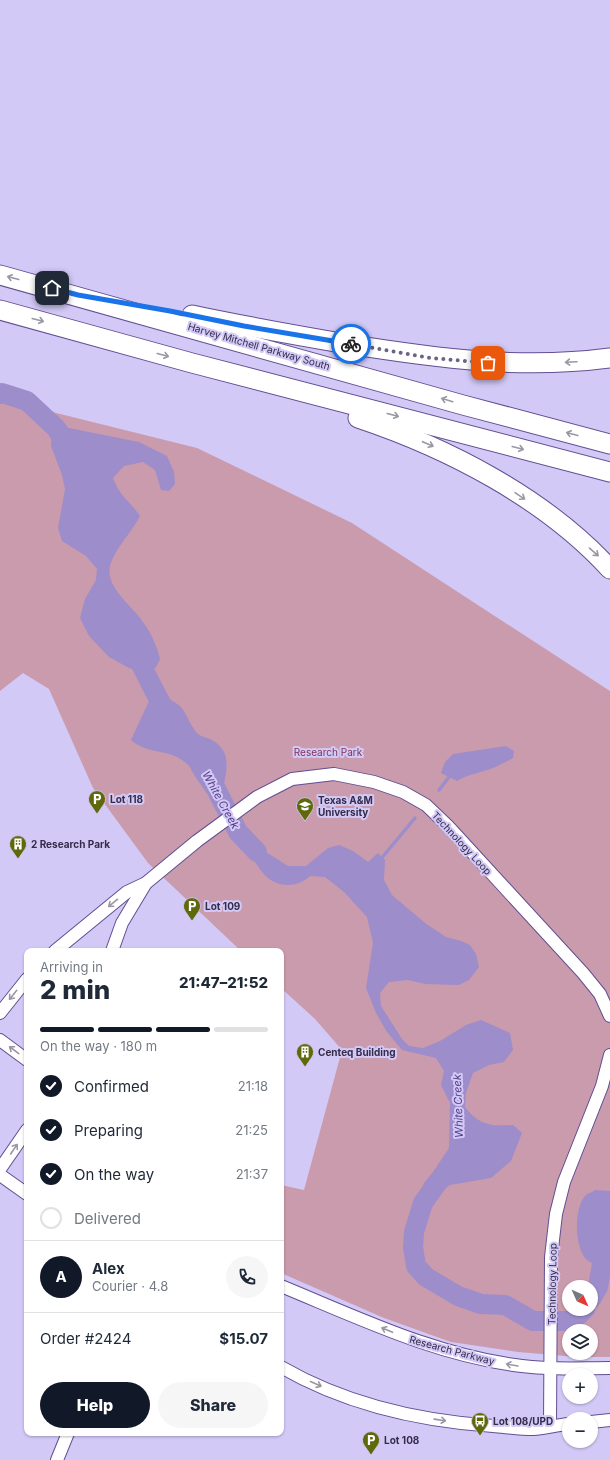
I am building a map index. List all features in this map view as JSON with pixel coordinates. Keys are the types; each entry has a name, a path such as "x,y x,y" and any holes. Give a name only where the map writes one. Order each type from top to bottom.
{"highway":[{"name":"Harvey Mitchell Parkway South","path":"0,275 78,295 463,405 610,444"},
{"path":"78,295 244,326 431,358 488,363 540,364 610,358"},
{"path":"0,310 192,363 610,472"},
{"path":"192,363 381,426 431,445 477,469 536,507 570,532 610,569"}],"street":[{"name":"Technology Loop","path":"59,948 127,892 146,883 197,841 257,797 292,778 334,774 374,782 403,792 426,805 448,826 582,973 600,994 610,1016"},
{"name":"Technology Loop","path":"113,948 122,923 146,883"},
{"path":"0,1013 24,982"},
{"path":"0,1040 24,1058"},
{"name":"Technology Loop","path":"550,1426 551,1257 556,1214 564,1182 602,1086 610,1055"},
{"path":"0,1169 24,1134"},
{"path":"0,1175 24,1192"},
{"name":"Research Parkway","path":"284,1287 413,1341 478,1359 551,1369 610,1368"},
{"path":"284,1368 327,1389 378,1407 428,1418 471,1424 533,1429 562,1425"},
{"path":"598,1421 610,1420"},
{"path":"57,1460 67,1436"}],"green space":[{"name":"Research Park","path":"0,399 197,448 352,523 610,691 610,1357 598,1357 598,1324 562,1324 562,1356 518,1352 451,1342 384,1318 284,1274 284,1186 304,1190 342,1050 315,1019 284,991 284,948 238,948 148,863 93,788 49,689 23,673 0,691"}],"water":[{"path":"59,426 139,442 167,456 174,472 175,484 169,491 161,490 155,470 143,462 124,466 113,478 122,494 140,516 115,554 110,566 110,574 116,590 140,618 150,633 156,646 160,659 156,667 146,672 129,668 109,657 89,636 80,618 85,599 96,580 97,569 86,556 62,541 58,528 65,489 62,475 51,446 52,431"},
{"path":"161,696 176,703 183,710 197,733 217,743 224,753 227,764 224,784 211,792 198,781 187,764 182,760 170,754 150,750 131,740 149,701"},
{"path":"506,746 514,751 513,758 496,767 467,776 457,781 441,773 445,762 453,754"},
{"path":"241,829 258,847 288,866 306,866 328,848 339,845 353,851 368,862 378,853 385,860 384,880 392,895 425,923 446,937 470,945 476,954 479,967 469,980 459,985 425,984 408,980 389,982 380,993 381,1006 402,1039 409,1046 423,1048 440,1041 466,1025 481,1020 510,1033 513,1050 504,1062 489,1065 473,1073 466,1093 465,1107 476,1118 486,1124 513,1125 522,1133 511,1161 491,1178 450,1185 423,1203 420,1197 424,1183 449,1148 450,1103 441,1085 444,1071 436,1058 402,1050 387,1032 376,1013 366,988 373,943 367,917 344,892 325,877 310,876 298,883 286,885 279,884 267,877 245,849 232,836"},
{"path":"595,1190 610,1191 610,1257 608,1262 598,1266 588,1261 583,1254 577,1227 577,1217 582,1200 587,1194"}],"waterway":[{"name":"White Creek","path":"0,394 2,393 27,401 56,428 71,451"},
{"name":"White Creek","path":"132,648 171,720"},
{"name":"White Creek","path":"201,767 216,789 238,832 257,852"},
{"path":"439,790 449,777"},
{"path":"380,860 415,818"},
{"name":"White Creek","path":"438,1182 423,1203 414,1232 413,1247 416,1266 426,1277 458,1296 481,1304 505,1305 533,1321 572,1321 577,1316"},
{"name":"White Creek","path":"598,1287 602,1264 603,1230 610,1216"}],"way so far":[{"path":"351,344 431,358 488,363"}],"place":[{"name":"Lot 118","path":"97,814"},
{"name":"Texas A&M University","path":"305,821"},
{"name":"2 Research Park","path":"18,859"},
{"name":"Lot 109","path":"192,921"},
{"name":"Centeq Building","path":"305,1067"},
{"name":"Lot 108/UPD","path":"480,1436"},
{"name":"Lot 108","path":"371,1455"}],"route":[{"path":"52,288 78,295 351,344"}]}
